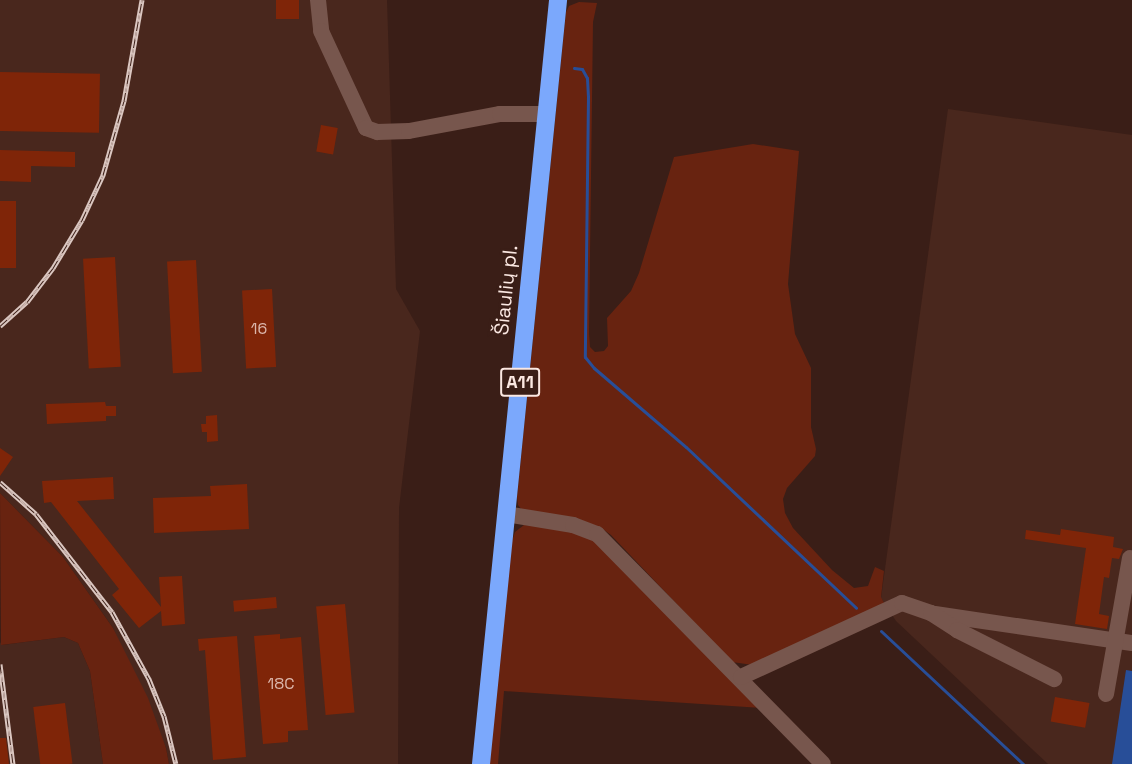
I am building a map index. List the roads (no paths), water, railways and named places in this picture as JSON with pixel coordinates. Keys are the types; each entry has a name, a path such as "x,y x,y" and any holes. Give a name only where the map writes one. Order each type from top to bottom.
{"highway":[{"name":"Šiaulių pl.","path":"481,764 558,0"}],"street":[{"path":"318,0 321,31 366,128 377,132 409,131 500,114 547,114"},
{"path":"506,514 573,525 597,534 741,677 823,764"},
{"path":"1106,694 1124,642 1130,558"},
{"path":"741,677 902,603 931,613 1124,642"},
{"path":"931,613 957,630 1054,679"}],"water":[{"path":"1126,670 1132,671 1132,764 1112,764"}],"waterway":[{"path":"574,68 582,69 587,78 588,96 585,357 594,368 686,447 856,608"},
{"path":"881,631 1023,764"}],"railway":[{"path":"0,326 27,302 53,268 82,220 103,175 124,101 142,0"},
{"path":"0,482 36,514 112,612 149,679 164,716 176,764"},
{"path":"0,664 13,764"}]}
